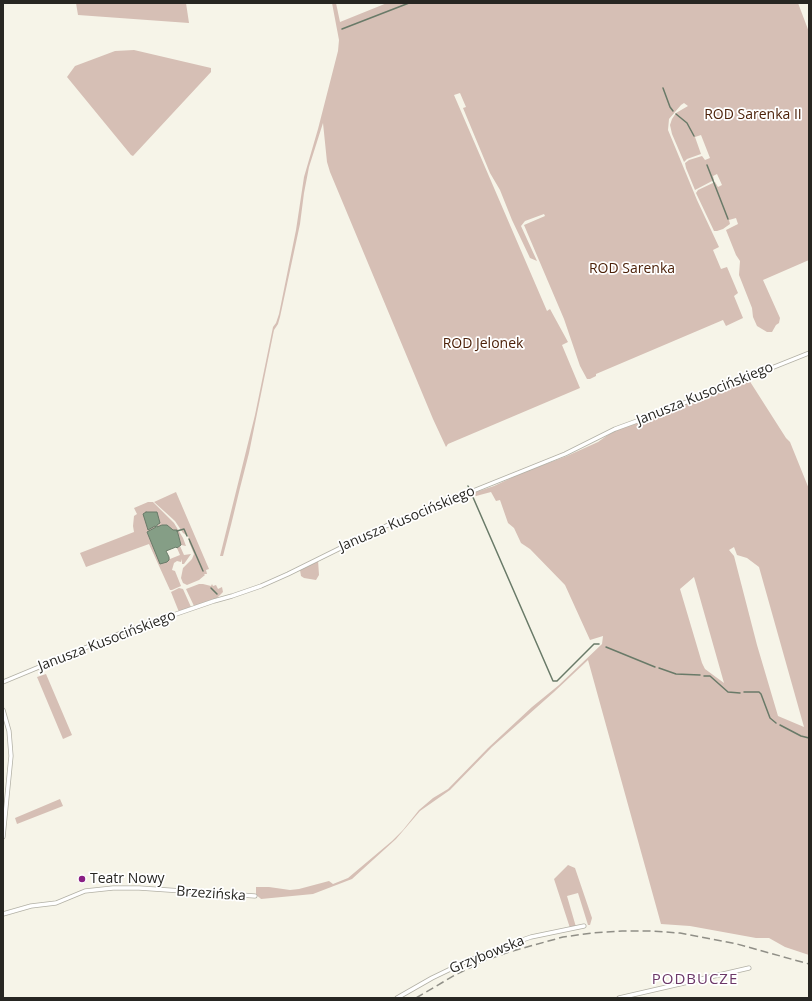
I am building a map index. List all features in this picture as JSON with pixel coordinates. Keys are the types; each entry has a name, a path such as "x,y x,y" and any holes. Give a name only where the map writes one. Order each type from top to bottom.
{"street":[{"name":"Janusza Kusocińskiego","path":"3,682 121,633 260,586 288,574 381,528 565,454 615,429 681,405 809,353"},
{"path":"3,710 9,730 11,756 3,836"},
{"name":"Brzezińska","path":"3,914 31,906 56,903 85,891 113,888 139,888 256,896"},
{"name":"Grzybowska","path":"397,998 432,978 463,963 510,944 531,937 584,926"},
{"path":"619,998 749,968"}],"green space":[{"path":"76,3 186,3 189,23 78,15"},
{"path":"332,3 336,3 340,22 387,3 798,3 809,32 809,260 763,280 780,318 779,323 772,332 767,332 757,326 753,317 752,308 739,275 740,261 726,230 738,224 736,218 729,220 730,224 723,229 714,231 696,193 698,190 715,182 718,187 722,185 717,174 713,176 714,180 695,190 686,168 685,163 689,160 702,156 705,160 710,158 701,135 695,137 701,154 687,159 684,162 672,134 670,125 672,119 676,113 688,106 684,103 669,119 668,130 697,200 719,247 713,250 721,269 727,267 738,293 734,296 743,318 726,326 723,320 587,379 580,366 564,319 524,225 545,216 544,214 525,221 521,226 537,261 530,258 500,190 490,173 463,108 466,107 460,93 454,95 547,311 550,309 568,342 562,345 580,388 448,444 446,447 330,172 327,162 323,123 309,167 300,224 280,317 274,330 249,453 223,556 220,556 255,415 273,327 279,314 296,230 304,177 338,51 339,40"},
{"path":"134,50 211,68 211,72 133,156 67,77 75,66 115,51"},
{"path":"749,380 790,442 809,489 809,955 785,947 769,938 756,938 690,926 661,924 588,660 492,747 450,790 420,811 396,839 352,879 313,894 261,899 256,895 256,887 290,890 329,881 333,884 348,878 392,841 419,810 433,798 448,789 488,748 532,707 559,685 602,644 603,636 590,640 565,585 530,549 521,543 514,528 508,523 500,500 496,501 491,492 476,496 473,493 567,456 598,442 612,432","holes":["734,547 737,555 747,558 759,567 804,727 778,716 757,645 734,556 729,550","694,577 724,683 705,669 702,663 680,589"]},
{"path":"176,492 209,569 206,570 207,574 204,574 205,575 199,580 187,585 183,583 181,578 183,568 192,559 194,554 188,536 183,533 175,521 154,502"},
{"path":"148,502 153,502 174,523 186,546 181,545 177,532 162,525 157,527 160,524 155,526 156,528 147,533 169,560 169,557 170,559 180,555 177,548 180,546 184,555 191,554 184,564 182,564 182,559 181,562 177,561 174,563 172,570 175,571 181,586 172,590 170,590 149,544 86,567 80,553 134,532 134,516 137,514 134,508"},
{"path":"318,560 319,575 316,580 301,576 300,570"},
{"path":"199,584 211,586 212,584 213,586 216,585 218,589 222,587 223,592 217,598 194,606 186,589"},
{"path":"179,588 183,589 191,607 179,612 171,592"},
{"path":"46,674 72,735 63,739 37,677"},
{"path":"60,799 63,806 17,824 15,818"},
{"path":"568,865 575,868 592,918 590,925 588,925 578,893 567,896 576,927 570,928 554,879"}],"shaded area":[{"path":"146,512 157,512 160,523 157,527 167,525 173,530 177,530 181,545 177,548 176,547 166,551 169,557 167,562 160,564 147,532 156,527 155,526 148,530 143,514"}],"waterway":[{"path":"342,29 409,3"},
{"path":"663,88 673,111"},
{"path":"676,114 687,123 694,136"},
{"path":"707,165 728,219"},
{"path":"472,495 553,681 557,681 594,644 599,644"},
{"path":"177,531 184,529 187,536"},
{"path":"189,539 203,571"},
{"path":"211,588 217,594"},
{"path":"606,647 655,667"},
{"path":"659,668 676,674 700,675"},
{"path":"704,676 710,676 728,692 740,693"},
{"path":"744,692 759,692 770,718 776,723"},
{"path":"780,725 801,736 809,738"}],"railway":[{"path":"416,998 455,975 484,961 509,952 563,937 592,933 622,931 680,933 737,944 809,964"}],"place":[{"name":"Teatr Nowy","path":"82,879"}],"district":[{"name":"PODBUCZE","path":"695,980"}],"park label":[{"name":"ROD Sarenka II","path":"753,115"},
{"name":"ROD Sarenka","path":"632,269"},
{"name":"ROD Jelonek","path":"483,344"}]}
